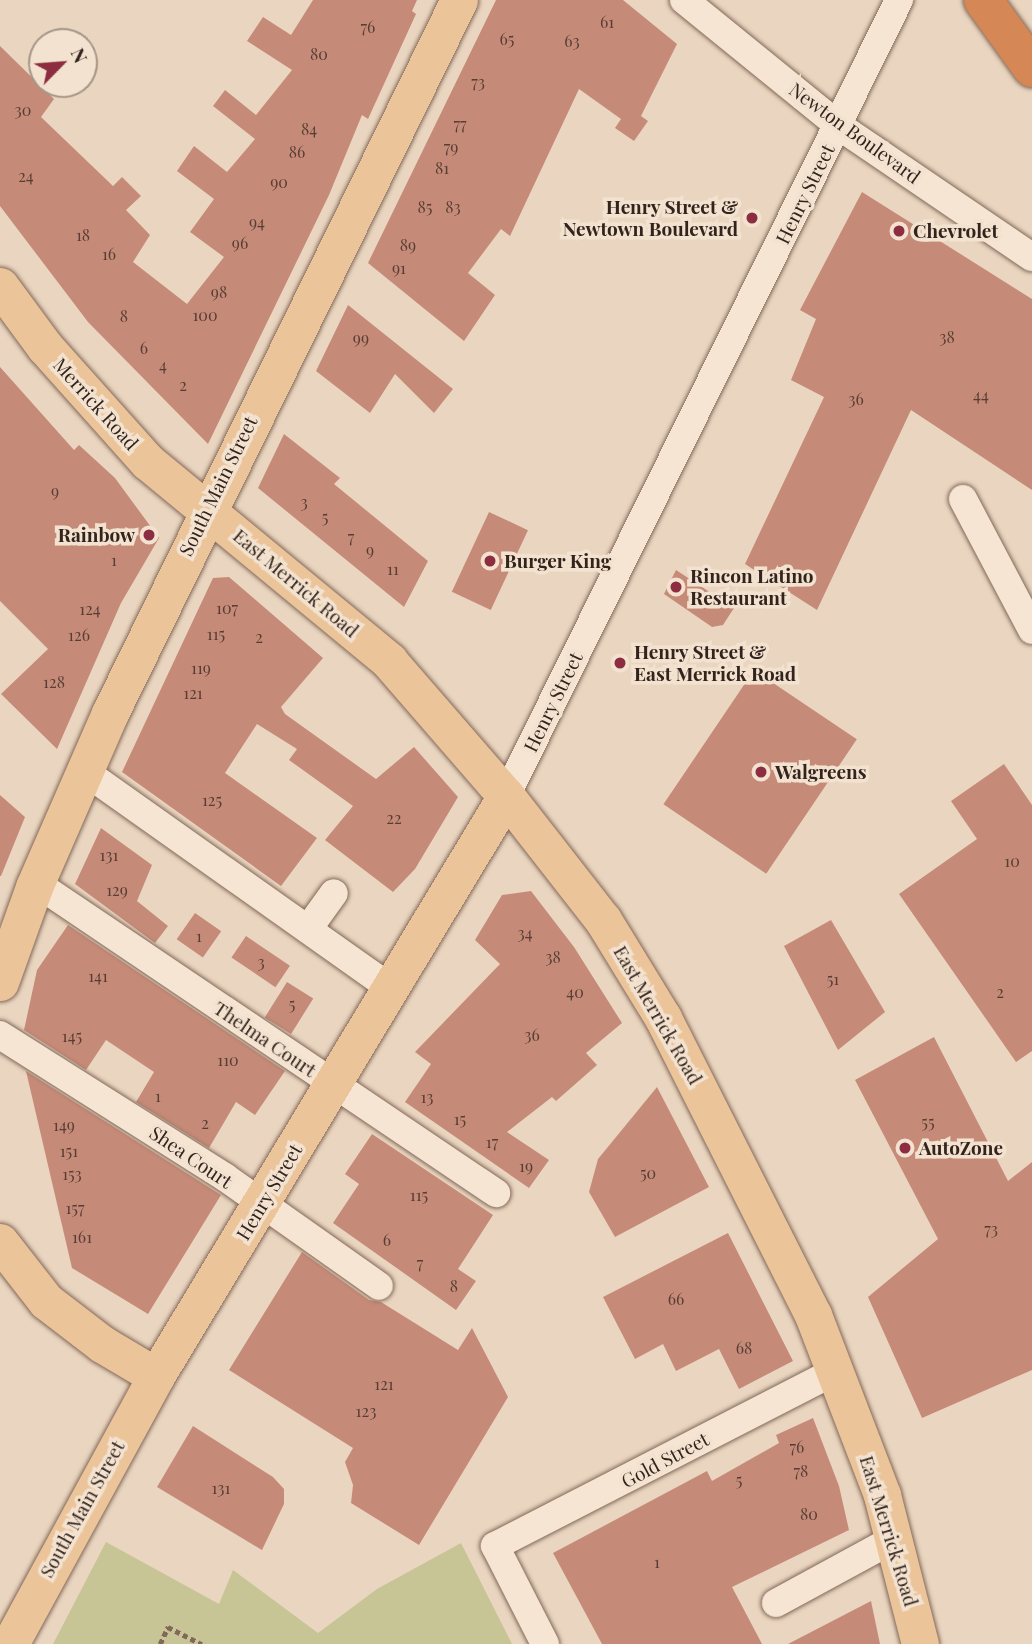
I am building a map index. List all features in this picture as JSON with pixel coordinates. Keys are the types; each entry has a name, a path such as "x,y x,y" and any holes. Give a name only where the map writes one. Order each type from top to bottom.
{"highway":[{"path":"983,0 1032,68"}],"main road":[{"name":"South Main Street","path":"0,982 36,883 84,771 207,508 459,0"},
{"name":"Merrick Road","path":"0,286 45,347 148,462 207,508"},
{"name":"East Merrick Road","path":"207,508 389,661 506,796 603,920 663,1018 775,1233 880,1487 920,1644"},
{"name":"Henry Street","path":"156,1376 334,1086 506,796"},
{"path":"0,1242 46,1301 102,1344 156,1376"},
{"name":"South Main Street","path":"10,1644 156,1376"}],"street":[{"name":"Newton Boulevard","path":"684,0 839,126 1032,257"},
{"name":"Henry Street","path":"506,796 899,0"},
{"path":"963,499 1032,630"},
{"path":"84,771 391,988"},
{"name":"Thelma Court","path":"36,883 496,1194"},
{"path":"308,929 334,893"},
{"name":"Shea Court","path":"0,1035 226,1178 260,1206 379,1286"},
{"name":"Gold Street","path":"545,1644 495,1546 834,1372"},
{"path":"775,1603 894,1539"}],"path":[{"path":"160,1644 168,1627 202,1644"}],"shaded area":[{"path":"106,1542 219,1604 233,1570 318,1633 377,1589 461,1543 512,1644 53,1644"}],"building":[{"path":"313,0 417,0 412,11 416,14 368,119 362,115 329,195 208,444 88,322 0,206 0,46 28,73 28,98 54,99 41,117 113,186 122,177 141,196 126,210 150,235 133,262 187,304 224,257 190,232 214,199 177,171 194,146 227,172 255,139 213,106 225,90 256,115 292,70 247,41 263,17 291,35"},
{"path":"496,0 623,0 677,44 641,116 648,121 634,141 615,128 621,119 579,89 510,236 501,229 468,273 495,295 464,341 368,263"},
{"path":"862,192 1032,299 1032,490 911,410 817,610 745,564 824,397 791,380 816,319 800,310"},
{"path":"348,305 453,389 434,413 395,374 370,413 316,371"},
{"path":"0,367 74,450 79,445 115,478 159,538 121,603 57,749 1,694 48,649 0,601"},
{"path":"284,434 340,478 334,484 428,561 404,607 258,488"},
{"name":"Burger King","path":"489,512 528,530 491,610 452,592"},
{"path":"676,570 734,608 723,625 712,627 664,594"},
{"path":"229,577 323,658 281,707 285,714 376,779 414,747 458,797 415,869 393,892 325,840 353,806 289,760 297,749 257,724 225,773 317,838 281,886 122,772 213,578"},
{"name":"Walgreens","path":"754,670 857,739 766,874 663,804"},
{"path":"1004,764 1032,805 1032,1051 1016,1062 899,894 977,839 951,801"},
{"path":"0,795 25,817 1,876 0,876"},
{"path":"101,828 152,865 137,901 168,926 155,943 75,884"},
{"path":"531,891 574,947 622,1023 586,1053 597,1065 556,1101 552,1097 507,1132 549,1160 529,1188 405,1102 431,1064 415,1052 500,964 475,940 502,895"},
{"path":"195,913 221,931 203,958 177,939"},
{"path":"831,920 885,1012 838,1050 784,946"},
{"path":"68,925 285,1071 255,1115 236,1102 209,1148 136,1102 154,1072 106,1040 86,1070 24,1030 37,970"},
{"path":"246,936 290,966 275,987 231,958"},
{"path":"287,982 313,998 291,1034 265,1018"},
{"path":"934,1037 1008,1181 1032,1162 1032,1370 922,1418 868,1297 938,1239 855,1080"},
{"path":"26,1071 221,1195 148,1314 72,1268"},
{"path":"657,1087 709,1187 615,1237 589,1192 598,1159"},
{"path":"372,1134 493,1215 458,1269 476,1281 456,1310 333,1223 359,1184 345,1174"},
{"path":"728,1233 793,1361 739,1389 719,1349 676,1371 663,1344 635,1359 603,1297"},
{"path":"302,1252 369,1300 381,1302 458,1350 472,1328 508,1397 419,1545 351,1503 353,1485 345,1462 353,1448 229,1370"},
{"path":"813,1418 839,1486 849,1530 732,1587 762,1644 602,1644 553,1553 707,1471 712,1481 779,1443 776,1435"},
{"path":"193,1426 273,1477 284,1489 284,1504 262,1550 157,1487"},
{"path":"871,1601 880,1644 788,1644"}],"place":[{"name":"Henry Street & Newtown Boulevard","path":"752,218"},
{"name":"Chevrolet","path":"899,231"},
{"name":"Rainbow","path":"149,535"},
{"name":"Burger King","path":"490,561"},
{"name":"Rincon Latino Restaurant","path":"676,587"},
{"name":"Henry Street & East Merrick Road","path":"620,663"},
{"name":"Walgreens","path":"761,772"},
{"name":"AutoZone","path":"905,1148"}]}
